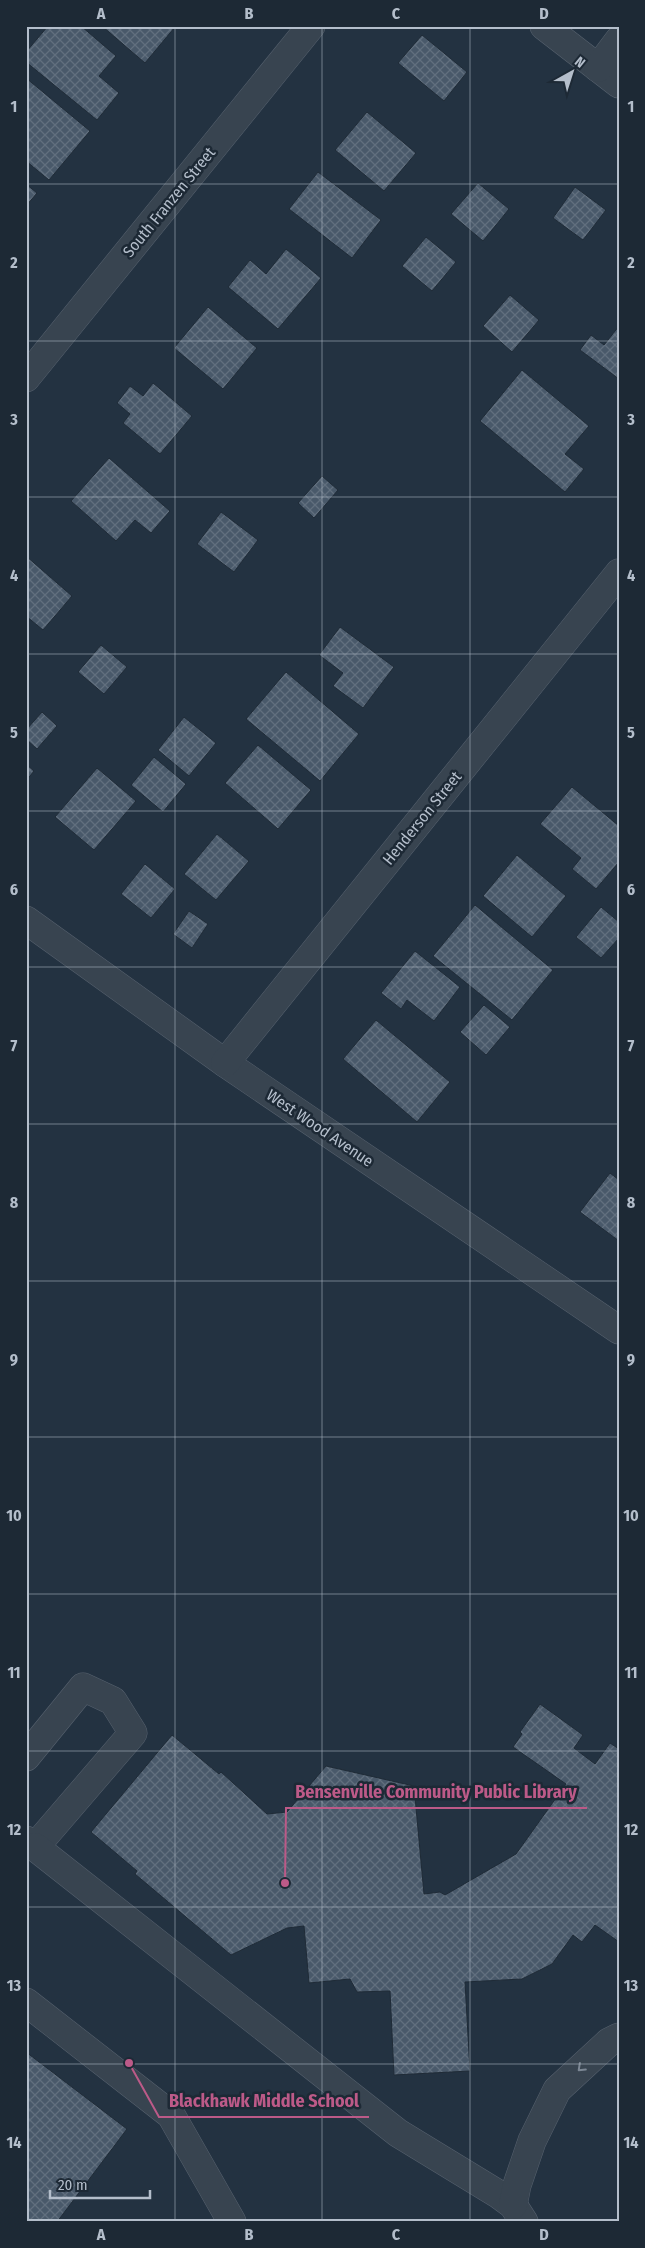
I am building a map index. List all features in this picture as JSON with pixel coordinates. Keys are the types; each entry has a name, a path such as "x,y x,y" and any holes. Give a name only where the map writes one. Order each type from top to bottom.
{"street":[{"name":"South Franzen Street","path":"26,378 311,26"},
{"path":"544,26 608,76 619,40"},
{"name":"Henderson Street","path":"225,1063 619,574"},
{"name":"West Wood Avenue","path":"26,920 225,1063 619,1330"},
{"path":"26,1757 83,1687 113,1701 133,1733 31,1844 398,2133 498,2194 518,2213"},
{"path":"26,2002 171,2115 232,2222"},
{"path":"518,2213 517,2185 532,2141 557,2090 609,2042 619,2037"}],"building":[{"path":"48,26 81,26 116,56 99,76 119,93 97,120 26,62 26,52"},
{"path":"102,26 175,26 175,27 145,63"},
{"path":"422,35 467,72 444,101 398,63"},
{"path":"26,78 90,131 49,180 26,161"},
{"path":"367,112 416,153 384,191 335,150"},
{"path":"318,172 381,220 352,258 289,209"},
{"path":"478,183 509,209 483,241 451,214"},
{"path":"26,184 37,193 26,206"},
{"path":"575,187 606,210 583,240 553,218"},
{"path":"426,237 456,262 432,291 402,266"},
{"path":"286,249 321,278 278,329 228,287 250,260 266,274"},
{"path":"510,295 539,320 512,352 483,326"},
{"path":"208,307 257,348 223,389 174,348"},
{"path":"619,326 619,379 580,350 591,335 604,345"},
{"path":"522,370 589,426 565,454 584,469 565,492 480,421"},
{"path":"153,383 192,416 160,454 123,423 130,414 117,403 130,386 143,396"},
{"path":"109,458 170,511 151,533 135,520 116,541 71,501"},
{"path":"322,476 338,490 314,518 298,503"},
{"path":"221,512 258,540 234,572 197,544"},
{"path":"26,556 72,596 43,630 26,616"},
{"path":"340,627 394,667 363,708 333,686 343,673 319,655"},
{"path":"101,645 127,667 104,694 78,672"},
{"path":"286,672 359,734 320,781 246,719"},
{"path":"42,712 57,726 37,749 26,739 26,730"},
{"path":"184,717 216,743 189,776 158,750"},
{"path":"258,745 311,790 278,829 225,783"},
{"path":"154,757 186,784 163,812 131,785"},
{"path":"26,764 34,771 26,781"},
{"path":"97,768 136,801 94,850 55,817"},
{"path":"572,787 619,826 619,862 596,889 572,869 581,858 540,824"},
{"path":"217,834 249,861 216,900 184,874"},
{"path":"517,855 566,896 532,937 483,896"},
{"path":"145,864 175,889 151,918 121,894"},
{"path":"475,905 553,970 512,1020 433,956"},
{"path":"601,907 619,922 619,938 601,958 576,937"},
{"path":"189,911 208,924 192,948 173,934"},
{"path":"415,951 460,987 434,1021 407,1000 401,1009 381,993"},
{"path":"484,1005 510,1027 486,1055 460,1032"},
{"path":"376,1020 450,1082 417,1122 343,1059"},
{"path":"610,1173 619,1180 619,1241 580,1212"},
{"path":"540,1704 583,1735 574,1748 595,1764 610,1743 619,1749 619,1942 595,1925 582,1942 573,1935 552,1964 522,1979 465,1982 470,2071 394,2075 390,1991 357,1992 350,1979 309,1983 304,1926 287,1928 231,1955 135,1874 137,1871 91,1832 172,1735 219,1774 221,1772 267,1814 287,1812 326,1766 414,1786 424,1894 440,1892 445,1895 516,1854 566,1784 513,1747 522,1734 520,1732"},
{"path":"26,2052 127,2129 57,2222 26,2222"}],"place":[{"name":"Bensenville Community Public Library","path":"285,1883"},
{"name":"Blackhawk Middle School","path":"129,2063"}]}
